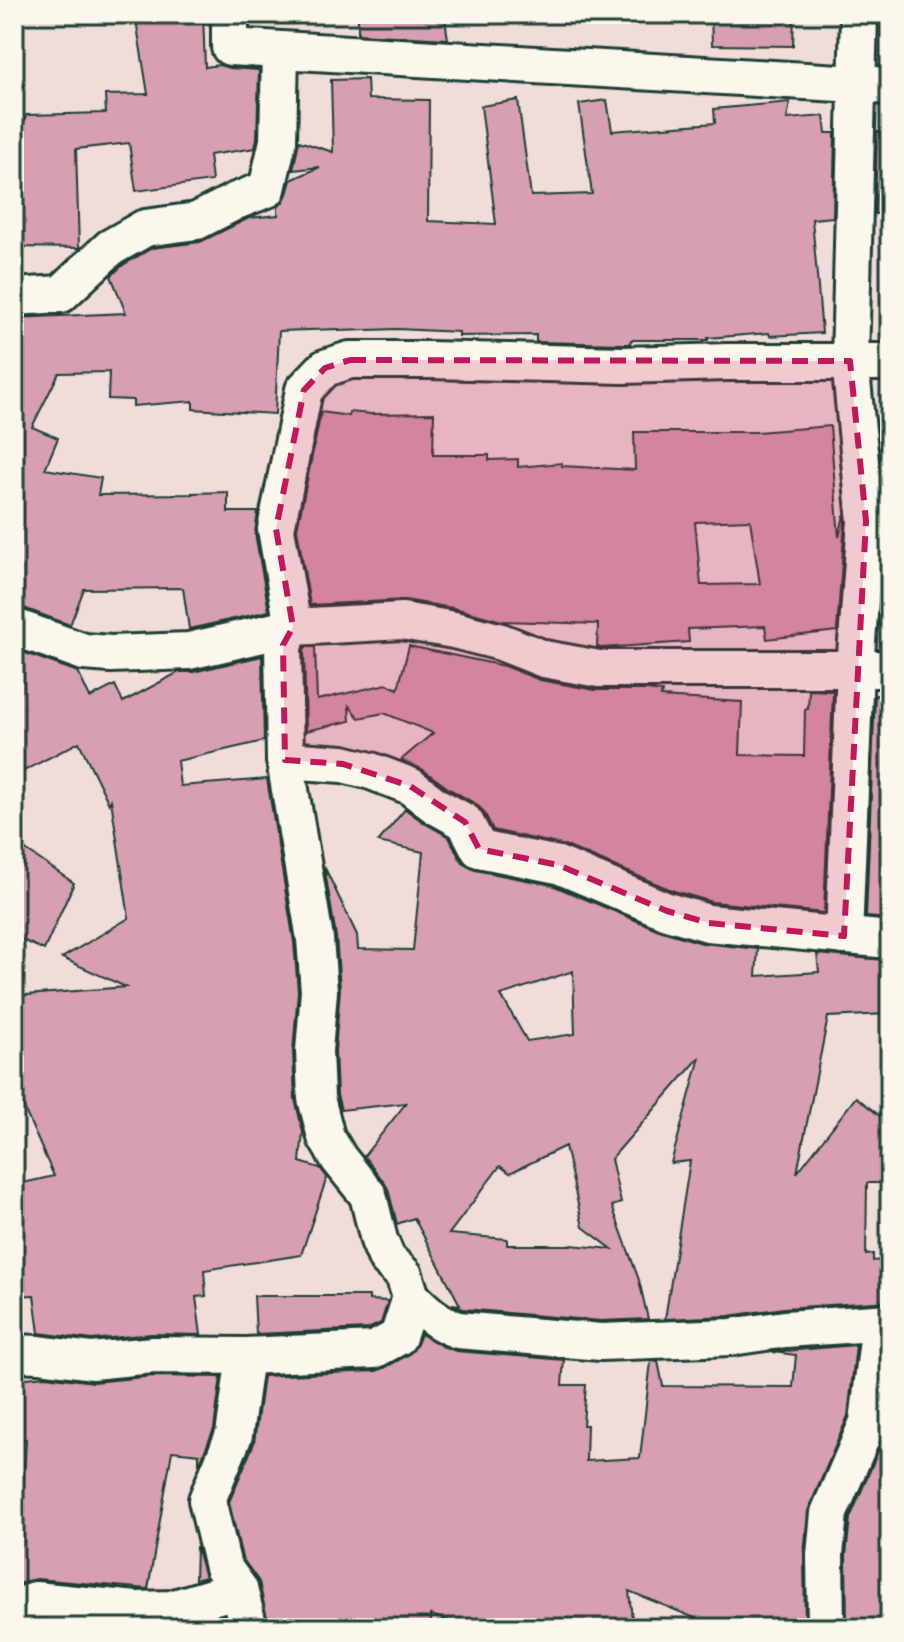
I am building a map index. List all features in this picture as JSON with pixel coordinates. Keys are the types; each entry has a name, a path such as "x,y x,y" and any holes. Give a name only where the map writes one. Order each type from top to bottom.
{"street":[{"path":"230,14 230,47 873,86"},
{"path":"844,936 873,668 866,521 850,361 873,86 859,14"},
{"path":"14,297 61,294 110,248 145,228 197,221 267,189 278,141 280,51"},
{"path":"826,1628 825,1555 829,1513 868,1422 885,1323 785,1329 731,1337 601,1342 458,1330 442,1325 425,1312 411,1297 404,1275 387,1259 368,1195 326,1137 316,1098 314,1051 319,991 315,939 285,760 283,645 293,627 276,529 304,390 325,368 350,360 623,365 890,362"},
{"path":"14,627 84,652 111,654 189,651 293,627 402,621 454,630 501,642 544,659 599,669 873,668"},
{"path":"285,760 343,764 410,786 436,806 465,822 479,849 558,865 667,911 708,923 890,940"},
{"path":"14,1353 92,1361 153,1355 245,1356 374,1350 398,1337 411,1297"},
{"path":"245,1356 234,1435 207,1500 223,1567 239,1589 249,1628"},
{"path":"14,1610 35,1600 136,1610 171,1609 239,1589"}],"highlighted area":[{"path":"350,360 850,361 866,521 844,936 708,923 667,911 558,865 479,849 465,822 410,786 343,764 285,760 283,645 293,627 276,529 304,390 325,368"}],"building":[{"path":"135,14 203,14 205,67 219,65 259,70 255,148 209,155 212,181 136,191 129,143 76,149 79,248 14,247 14,120 25,120 26,115 106,113 105,95 148,94"},
{"path":"358,14 445,19 448,39 358,34"},
{"path":"711,14 794,14 793,46 712,45"},
{"path":"367,79 368,99 429,100 428,221 496,224 481,106 518,100 531,196 592,194 579,104 607,100 612,131 715,123 714,109 790,102 787,119 824,116 826,133 835,133 833,217 812,219 822,333 770,336 769,333 708,340 631,340 630,344 623,344 536,342 536,335 459,336 459,332 397,329 279,331 275,414 193,409 193,401 133,406 133,400 108,399 109,372 59,373 32,427 58,438 45,469 101,478 98,495 228,492 228,512 258,512 255,533 269,611 189,629 183,588 84,589 70,625 14,607 14,318 126,313 111,276 123,265 152,248 200,242 249,218 278,215 278,207 287,194 291,180 320,167 293,170 299,141 333,152 331,80"},
{"path":"877,132 890,132 890,213 875,214"},
{"path":"321,412 349,416 349,412 434,413 433,455 489,455 489,460 518,459 518,467 562,463 562,466 635,470 634,432 757,432 830,426 839,537 844,515 845,521 837,631 767,639 765,626 688,629 689,642 601,648 597,647 598,624 502,621 458,609 405,600 310,605 297,529","holes":["750,520 760,584 701,585 695,522"]},
{"path":"890,422 890,625 879,626 887,519 877,423"},
{"path":"409,646 504,666 540,680 595,690 647,690 662,692 661,697 742,702 740,755 804,756 805,709 808,709 809,690 833,691 824,913 712,902 674,891 566,846 493,830 476,804 422,769 401,760 433,733 384,713 359,718 349,706 350,721 306,731 306,647 315,647 317,700 387,684 398,689"},
{"path":"14,649 78,672 90,698 115,685 123,702 179,672 193,672 262,656 264,741 177,761 180,786 267,779 294,942 298,991 293,1052 295,1099 303,1132 300,1162 320,1168 327,1177 301,1255 204,1270 206,1296 196,1297 201,1335 151,1334 92,1340 39,1333 34,1295 14,1296 14,1185 54,1176 14,1086 14,996 126,987 62,958 129,918 111,800 109,804 79,742 14,776"},
{"path":"875,695 890,697 890,919 866,917"},
{"path":"405,809 449,837 460,859 475,870 552,885 659,930 702,943 758,949 756,976 819,972 817,954 884,960 887,1014 828,1017 797,1173 856,1097 890,1124 890,1183 867,1183 866,1255 873,1254 873,1261 890,1259 890,1301 665,1319 690,1161 671,1163 700,1057 611,1159 621,1203 612,1206 639,1280 648,1319 601,1321 463,1309 452,1304 460,1305 414,1218 397,1224 388,1189 364,1156 406,1103 341,1110 337,1095 335,1051 340,989 336,936 324,866 357,935 358,949 413,950 423,852 378,842","holes":["573,971 575,1034 527,1041 501,995","565,1146 583,1227 612,1249 571,1245 507,1245 507,1239 449,1234 500,1166 510,1173"]},
{"path":"14,842 74,883 44,950 14,936"},
{"path":"254,1296 369,1296 369,1300 388,1301 381,1323 368,1329 256,1334"},
{"path":"421,1334 456,1351 564,1360 562,1385 586,1385 583,1425 587,1425 586,1461 640,1458 651,1361 658,1361 663,1386 793,1387 796,1355 773,1352 856,1345 848,1416 808,1511 804,1555 805,1628 719,1628 629,1591 633,1628 470,1628 431,1615 431,1628 269,1628 259,1582 242,1558 229,1502 254,1443 263,1376 376,1371 408,1355"},
{"path":"45,1376 94,1382 154,1376 221,1377 214,1429 199,1465 199,1454 172,1451 148,1589 37,1579 14,1587 14,1545 20,1545 26,1439 20,1440 17,1379"},
{"path":"890,1415 890,1625 847,1627 846,1556 850,1518 887,1430"},
{"path":"196,1546 205,1577 195,1580"},
{"path":"224,1615 227,1628 194,1628 194,1624"},
{"path":"50,1623 105,1628 47,1628"}]}
